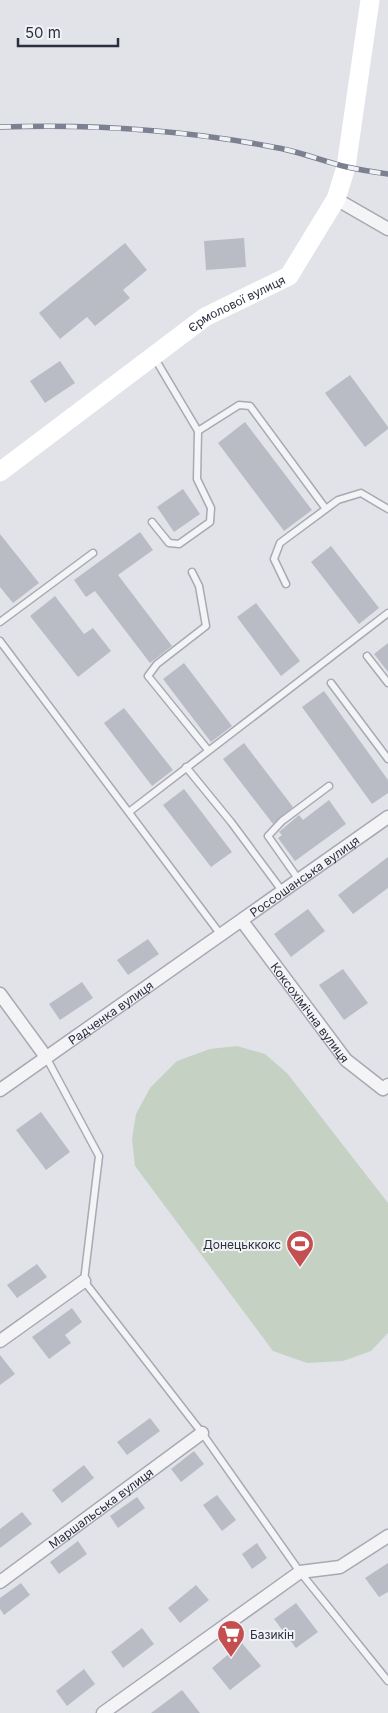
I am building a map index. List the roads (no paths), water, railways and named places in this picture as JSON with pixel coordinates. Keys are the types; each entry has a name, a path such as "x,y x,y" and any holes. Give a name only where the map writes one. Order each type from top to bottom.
{"street":[{"name":"Єрмолової вулиця","path":"0,472 205,317 289,276 336,199 346,167 370,0"},
{"path":"336,199 388,229"},
{"name":"Россошанська вулиця","path":"221,935 388,817"},
{"name":"Коксохімічна вулиця","path":"242,921 346,1060 383,1089 388,1085"},
{"name":"Радченка вулиця","path":"0,1090 221,935"},
{"path":"0,994 46,1057"},
{"path":"0,1341 84,1281"},
{"name":"Маршальська вулиця","path":"0,1582 202,1433"},
{"path":"103,1713 300,1572 340,1568 388,1536"}],"lane":[{"path":"152,522 169,543 179,544 210,522 211,508 197,479 198,431 154,356"},
{"path":"198,431 239,405 250,406 326,510"},
{"path":"286,584 274,559 280,543 338,500 361,494 388,509"},
{"path":"0,622 93,553"},
{"path":"192,572 199,586 206,626 157,664 148,676 208,750"},
{"path":"129,812 388,613"},
{"path":"0,641 221,935"},
{"path":"367,656 388,683"},
{"path":"331,683 388,760"},
{"path":"186,767 231,822 283,892"},
{"path":"299,880 268,836 282,821 329,786"},
{"path":"46,1057 99,1156 84,1281 202,1433 300,1572 388,1681"}],"railway":[{"path":"0,127 68,126 206,136 282,149 347,167 388,174"}],"place":[{"name":"Донецьккокс","path":"300,1268"},
{"name":"Базикін","path":"231,1658"}]}
